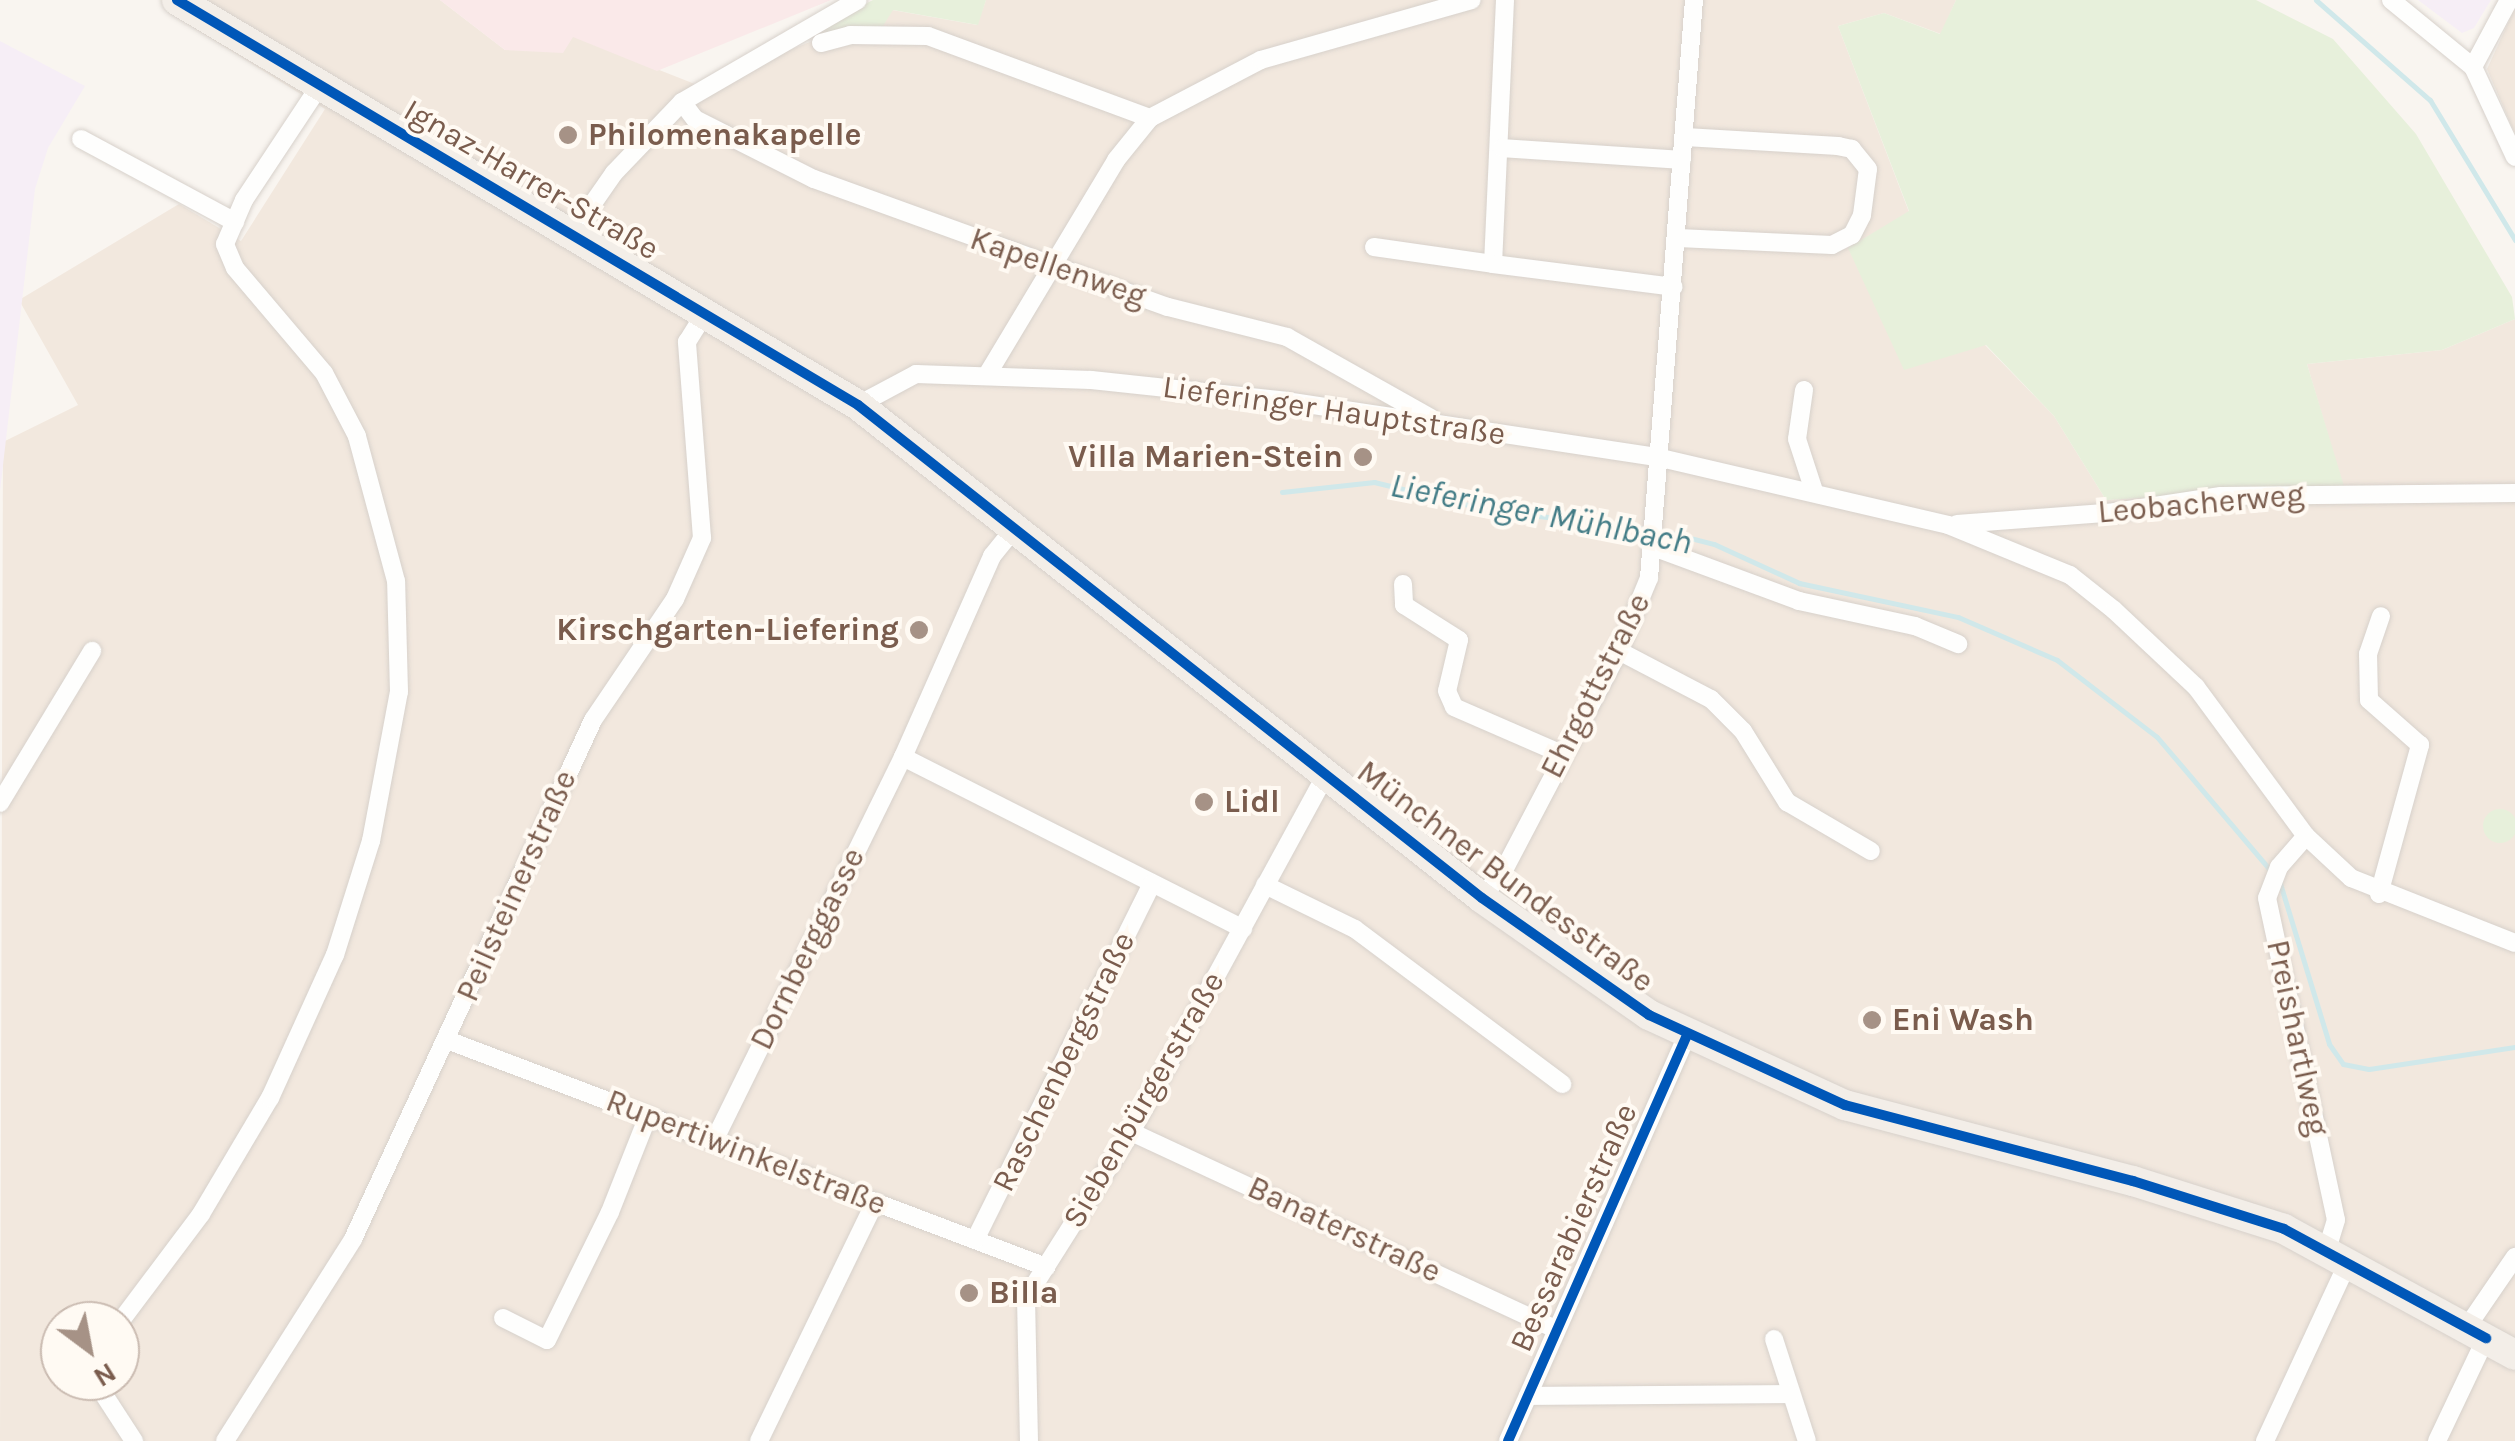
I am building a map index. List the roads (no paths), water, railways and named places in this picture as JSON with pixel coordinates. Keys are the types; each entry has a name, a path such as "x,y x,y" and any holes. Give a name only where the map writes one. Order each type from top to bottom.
{"main road":[{"name":"Ignaz-Harrer-Straße","path":"177,0 706,310 858,405"},
{"name":"Münchner Bundesstraße","path":"858,405 1482,898 1687,1034 1796,1086 1890,1119 2226,1208 2338,1255 2515,1355"}],"street":[{"path":"573,232 614,174 682,102 858,0"},
{"path":"987,375 1116,160 1150,118 1260,60 1472,0"},
{"path":"1493,264 1502,148 1505,0"},
{"name":"Ehrgottstraße","path":"1482,898 1505,868 1619,650 1657,536 1694,0"},
{"path":"2391,0 2473,68 2515,157"},
{"path":"2473,68 2509,0"},
{"path":"822,42 850,35 928,36 1150,118"},
{"path":"136,1301 201,1214 260,1115 335,955 372,841 400,682 396,581 358,436 308,349 235,268 224,244 320,85"},
{"name":"Kapellenweg","path":"682,102 695,119 814,179 1054,268 1288,337 1440,422"},
{"path":"1678,238 1832,245 1852,236 1862,215 1868,169 1852,149 1838,146 1685,137"},
{"path":"81,138 234,222"},
{"path":"1502,148 1682,160"},
{"path":"1374,247 1674,287"},
{"name":"Peilsteinerstraße","path":"225,1441 354,1239 602,704 675,599 702,534 687,342 706,310"},
{"name":"Lieferinger Hauptstraße","path":"858,405 916,374 1110,382 1440,422 1661,458 1948,525 2070,575 2124,620 2196,687 2306,836 2379,894 2515,943"},
{"path":"1804,390 1797,439 1814,491"},
{"name":"Leobacherweg","path":"1948,525 2115,512 2221,496 2515,494"},
{"name":"Dornberggasse","path":"714,1141 903,757 901,750 992,556 1014,528"},
{"path":"1657,536 1799,601 1915,626 1958,644"},
{"path":"1403,584 1404,605 1456,636 1455,667 1448,696 1458,710 1564,749"},
{"path":"2379,894 2420,745 2369,700 2368,654 2380,616"},
{"path":"1619,650 1711,698 1743,731 1787,802 1871,851"},
{"path":"0,802 92,651"},
{"path":"903,757 1243,928"},
{"name":"Siebenbürgerstraße","path":"1029,1441 1026,1298 1131,1132 1326,774"},
{"name":"Preishartlweg","path":"2265,1441 2338,1255 2336,1220 2267,898 2275,875 2306,836"},
{"name":"Raschenbergstraße","path":"975,1240 1152,883"},
{"path":"1265,885 1355,929 1562,1084"},
{"name":"Bessarabierstraße","path":"1508,1441 1687,1034"},
{"name":"Rupertiwinkelstraße","path":"447,1040 1046,1267"},
{"path":"502,1318 547,1340 610,1212 648,1116"},
{"name":"Banaterstraße","path":"1131,1132 1556,1329"},
{"path":"759,1441 876,1202"},
{"path":"2439,1440 2476,1332 2515,1256"},
{"path":"1774,1339 1807,1441"},
{"path":"1528,1396 1789,1394"},
{"path":"108,1401 134,1441"}],"waterway":[{"path":"2316,0 2430,100 2515,240"},
{"name":"Lieferinger Mühlbach","path":"1282,492 1374,482 1489,510 1648,529"},
{"name":"Lieferinger Mühlbach","path":"1659,530 1714,544 1799,583 1958,617 2057,660 2157,737 2272,872"},
{"name":"Lieferinger Mühlbach","path":"2279,880 2329,1044 2343,1064 2369,1069 2515,1047"}],"place":[{"name":"Philomenakapelle","path":"568,135"},
{"name":"Villa Marien-Stein","path":"1363,457"},
{"name":"Kirschgarten-Liefering","path":"919,630"},
{"name":"Lidl","path":"1204,802"},
{"name":"Eni Wash","path":"1872,1020"},
{"name":"Billa","path":"969,1293"}]}
